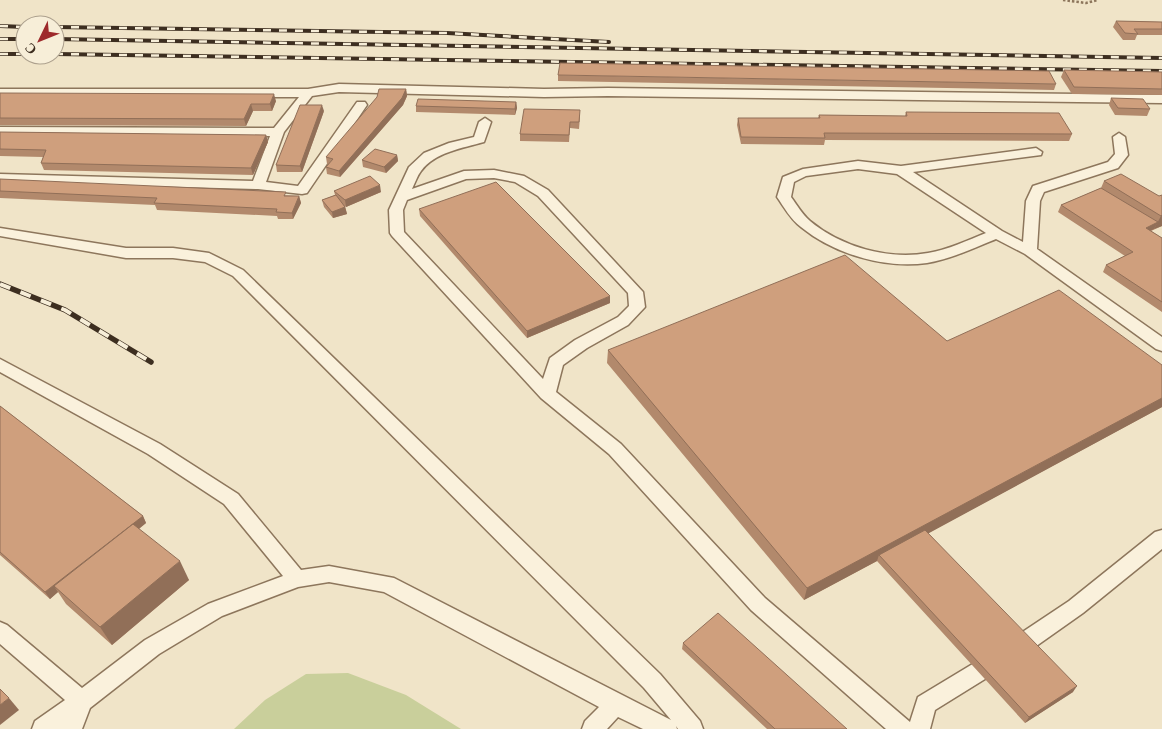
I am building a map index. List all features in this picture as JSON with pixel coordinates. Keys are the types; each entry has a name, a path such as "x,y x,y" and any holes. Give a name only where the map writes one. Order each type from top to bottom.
{"lane":[{"path":"0,93 308,93 339,88 544,93 608,92 1162,99"},
{"path":"258,185 278,132 308,93"},
{"path":"0,178 258,185 302,190 361,105"},
{"path":"485,122 480,139 454,146 429,156 414,170 396,210 397,233 547,394 615,449 758,604 902,729"},
{"path":"0,132 278,132"},
{"path":"1030,251 1034,201 1038,189 1113,165 1122,155 1120,137"},
{"path":"997,234 929,258 900,260 867,253 826,238 803,222 784,197 788,180 802,173 858,165 900,170 1036,152"},
{"path":"900,170 997,234 1030,251 1162,345"},
{"path":"402,197 464,175 494,174 520,179 543,193 635,292 637,307 623,321 581,344 556,362 547,394"},
{"path":"0,232 126,253 173,253 209,258 238,273 652,681 692,729"},
{"path":"0,365 154,449 231,500 296,579"},
{"path":"1024,642 1076,607 1162,538"},
{"path":"43,729 152,647 215,610 296,579 329,574 387,584 666,729"},
{"path":"0,631 82,701"},
{"path":"920,729 926,704 978,672"},
{"path":"72,729 82,701"},
{"path":"593,729 615,704"}],"path":[{"path":"1063,0 1086,3 1098,0"}],"green space":[{"path":"348,673 406,695 461,729 234,729 265,700 306,674"}],"building":[{"path":"1116,21 1162,22 1162,29 1134,29 1138,34 1125,33"},
{"path":"560,63 1049,71 1056,84 558,75"},
{"path":"1064,70 1162,72 1162,89 1074,87"},
{"path":"379,89 406,89 402,98 339,171 326,167 333,159 326,157 377,97"},
{"path":"0,93 274,94 270,104 251,104 244,119 0,118"},
{"path":"1111,98 1143,99 1150,109 1118,108"},
{"path":"418,99 516,102 515,109 416,106"},
{"path":"300,105 322,105 300,166 276,165"},
{"path":"524,109 580,110 579,122 570,122 569,135 520,134"},
{"path":"906,112 1059,113 1072,134 824,133 825,138 741,137 738,118 820,118 819,115 907,116"},
{"path":"0,132 266,135 251,168 41,163 46,150 0,149"},
{"path":"375,149 397,155 384,167 362,160"},
{"path":"1121,174 1159,196 1162,195 1161,216 1104,181"},
{"path":"370,176 380,185 345,200 334,191"},
{"path":"0,179 286,192 284,196 299,196 292,213 276,212 277,209 154,203 157,198 0,191"},
{"path":"496,182 610,296 527,331 419,209"},
{"path":"1101,188 1158,222 1146,228 1162,238 1162,302 1106,265 1133,252 1061,205"},
{"path":"336,195 345,207 332,212 322,200"},
{"path":"845,255 947,341 1059,290 1162,365 1162,398 807,588 608,350"},
{"path":"0,406 143,516 45,592 0,552"},
{"path":"133,524 180,561 100,627 54,586"},
{"path":"925,530 1077,686 1029,717 879,555"},
{"path":"718,613 847,729 775,729 683,643"},
{"path":"0,689 9,698 0,705"}],"railway":[{"path":"0,26 15,27"},
{"path":"65,27 447,33 609,42"},
{"path":"0,39 15,39"},
{"path":"65,39 1162,58"},
{"path":"0,54 15,54"},
{"path":"65,54 1162,71"},
{"path":"0,284 65,310 151,362"}]}
